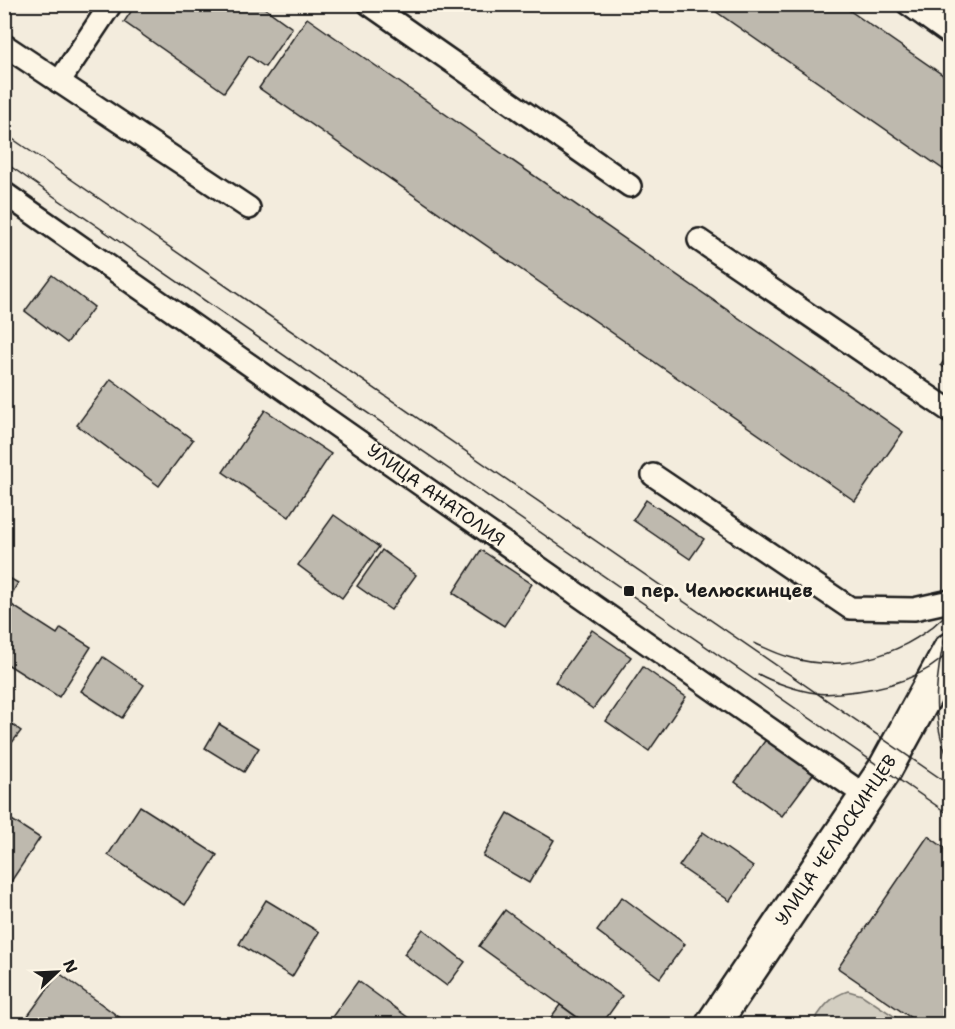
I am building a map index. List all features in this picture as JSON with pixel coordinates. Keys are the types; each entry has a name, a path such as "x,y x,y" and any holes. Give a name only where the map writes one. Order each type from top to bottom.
{"main road":[{"name":"УЛИЦА ЧЕЛЮСКИНЦЕВ","path":"713,1024 867,797 897,749 951,650"}],"lane":[{"path":"59,82 111,4"},
{"path":"369,4 630,186"},
{"path":"908,4 951,34"},
{"path":"4,45 249,208"},
{"name":"УЛИЦА АНАТОЛИЯ","path":"4,193 867,797"},
{"path":"699,240 951,411"},
{"path":"653,475 850,609 914,609 951,601"}],"shaded area":[{"path":"848,991 862,995 906,1024 812,1024 831,1000"}],"building":[{"path":"136,4 259,4 292,28 265,67 249,56 224,92 124,22"},
{"path":"705,4 840,4 950,80 950,174"},
{"path":"307,18 903,432 855,501 259,88"},
{"path":"52,275 94,307 67,343 25,311"},
{"path":"950,351 950,372 941,365"},
{"path":"111,379 193,440 159,486 77,425"},
{"path":"265,410 331,454 289,517 223,472"},
{"path":"646,500 704,539 690,559 633,520"},
{"path":"334,515 379,547 342,598 298,565"},
{"path":"382,550 416,575 391,610 357,586"},
{"path":"481,550 532,584 504,626 453,593"},
{"path":"4,575 18,583 7,602 57,634 61,628 91,647 59,697 4,662"},
{"path":"592,630 631,657 593,709 555,682"},
{"path":"103,657 144,685 122,718 81,691"},
{"path":"643,667 686,697 649,751 606,721"},
{"path":"4,719 21,731 4,753"},
{"path":"219,724 259,748 244,772 205,748"},
{"path":"767,738 814,773 782,816 735,782"},
{"path":"140,806 217,855 185,905 108,855"},
{"path":"508,813 554,840 529,883 483,856"},
{"path":"4,815 40,838 4,892"},
{"path":"703,832 753,867 730,901 679,866"},
{"path":"928,836 950,852 950,970 945,978 950,981 950,1024 920,1024 838,968"},
{"path":"622,897 685,944 660,978 597,931"},
{"path":"266,900 319,932 292,977 239,944"},
{"path":"505,910 622,996 602,1024 587,1024 479,946"},
{"path":"423,929 465,962 447,986 404,954"},
{"path":"59,973 123,1020 120,1024 22,1024"},
{"path":"358,981 417,1024 327,1024"},
{"path":"560,1005 586,1024 546,1024"}],"tram line":[{"path":"4,133 950,785"},
{"path":"4,162 950,815"},
{"path":"754,643 785,656 810,662 854,661 897,649 934,625 950,610"},
{"path":"950,623 940,661 936,695 939,729 950,762"},
{"path":"758,674 786,686 809,692 825,694 854,692 913,677 939,661 950,651"}],"place":[{"name":"пер. Челюскинцев","path":"629,591"}]}
